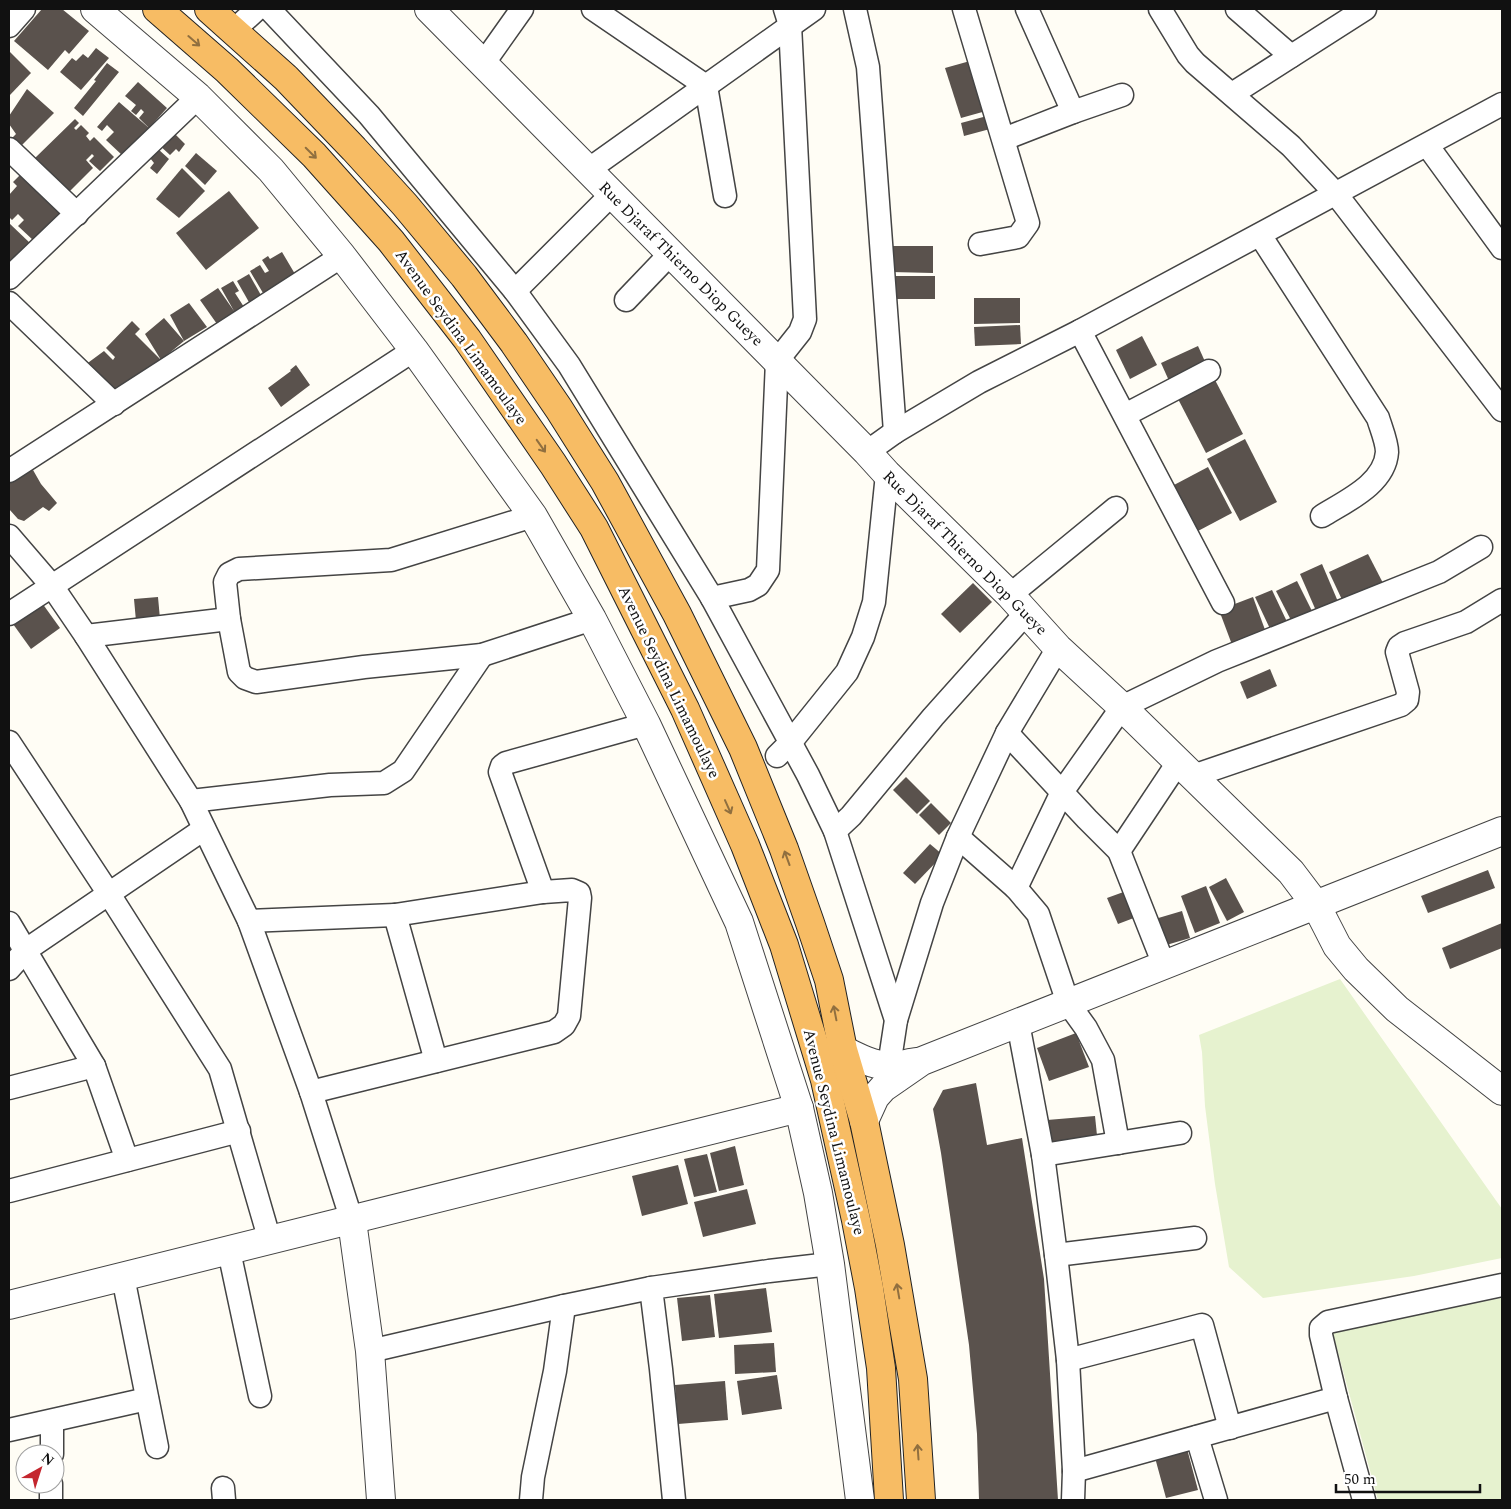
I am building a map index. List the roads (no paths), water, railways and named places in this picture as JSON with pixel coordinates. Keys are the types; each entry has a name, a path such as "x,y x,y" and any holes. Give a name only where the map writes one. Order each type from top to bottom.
{"highway":[{"name":"Avenue Seydina Limamoulaye","path":"157,9 227,70 314,155 391,242 467,339 553,464 594,528 685,709 745,845 784,945 824,1080 856,1220 872,1305 881,1368 889,1500"},
{"name":"Avenue Seydina Limamoulaye","path":"209,9 286,78 354,148 429,233 514,343 564,416 601,475 677,614 743,748 784,849 810,923 828,980 842,1050 864,1120 890,1245 912,1379 922,1500"}],"street":[{"path":"9,26 24,9"},
{"path":"96,9 198,97 271,170 342,256 414,350 533,516 592,619 646,724 739,922 799,1108 818,1193 830,1264 860,1500"},
{"path":"234,30 257,9"},
{"path":"269,9 369,115 515,291 569,365 712,598 784,750 836,831 896,1020"},
{"name":"Rue Djaraf Thierno Diop Gueye","path":"429,9 887,474 1018,604 1058,648 1122,706 1291,872 1316,905 1337,946 1356,969 1397,1009 1500,1086"},
{"path":"483,64 522,9"},
{"path":"593,9 706,86 725,196"},
{"path":"588,170 706,86 787,17 814,9"},
{"path":"855,9 868,67 895,432"},
{"path":"964,9 1028,223 1018,237 980,244"},
{"path":"1027,9 1073,112"},
{"path":"1160,9 1195,64 1292,146 1336,194 1502,410"},
{"path":"1237,9 1291,56"},
{"path":"1232,94 1365,9"},
{"path":"712,598 748,590 758,585 768,570 777,361 800,332 805,319 787,17"},
{"path":"1004,139 1122,95"},
{"path":"9,278 198,97"},
{"path":"867,452 895,432 979,382 1080,331 1501,106"},
{"path":"1427,145 1502,248"},
{"path":"9,149 77,214"},
{"path":"515,291 612,194"},
{"path":"1260,235 1378,418 1387,450 1384,465 1370,485 1322,516"},
{"path":"626,300 670,254"},
{"path":"9,471 342,256"},
{"path":"9,303 114,404"},
{"path":"1080,331 1223,603"},
{"path":"9,614 414,350"},
{"path":"1125,415 1209,371"},
{"path":"784,750 846,672 864,637 874,602 887,474"},
{"path":"836,831 856,810 932,716 1018,604 1116,508"},
{"path":"533,516 390,560 239,569 229,574 225,582 229,619 239,672 245,678 256,682 364,667 482,655 592,619"},
{"path":"9,536 52,586 191,801 249,922 311,1092 352,1221 370,1352 381,1500"},
{"path":"1016,888 1062,792 1122,706 1217,661 1439,572 1481,547"},
{"path":"1119,851 1186,768 1401,705 1406,700 1408,692 1397,652 1399,647 1405,643 1466,622 1501,607"},
{"path":"86,636 229,619"},
{"path":"890,1066 896,1020 932,903 958,837 1007,733 1058,648"},
{"path":"191,801 330,785 384,783 403,771 482,655"},
{"path":"543,892 500,772 502,766 506,763 646,724"},
{"path":"1007,733 1119,851 1164,965"},
{"path":"9,742 109,894 220,1069 270,1241"},
{"path":"9,968 26,950 204,829"},
{"path":"842,1050 864,1060 890,1066 922,1061 1502,833"},
{"path":"958,837 1016,888 1038,914 1068,1003 1086,1028 1103,1060 1118,1143"},
{"path":"249,922 395,915 543,892 572,890 579,894 569,1016 564,1025 554,1032 311,1092"},
{"path":"395,915 436,1061"},
{"path":"9,923 94,1066 127,1160"},
{"path":"1018,1023 1044,1155 1056,1255 1068,1360 1074,1471 1073,1500"},
{"path":"864,1120 875,1097 883,1088 922,1061"},
{"path":"9,1088 94,1066"},
{"path":"9,1305 799,1108"},
{"path":"9,1191 239,1131"},
{"path":"1044,1155 1180,1133"},
{"path":"1056,1255 1195,1238"},
{"path":"229,1251 260,1396"},
{"path":"370,1352 564,1306 651,1288 830,1264"},
{"path":"123,1277 157,1447"},
{"path":"1364,1500 1336,1398 1321,1328 1328,1322 1502,1285"},
{"path":"651,1288 674,1500"},
{"path":"530,1500 555,1371 564,1306"},
{"path":"1068,1360 1202,1325 1230,1428"},
{"path":"1074,1471 1336,1398"},
{"path":"9,1430 147,1399"},
{"path":"52,1421 52,1444"},
{"path":"1197,1437 1216,1500"}]}
